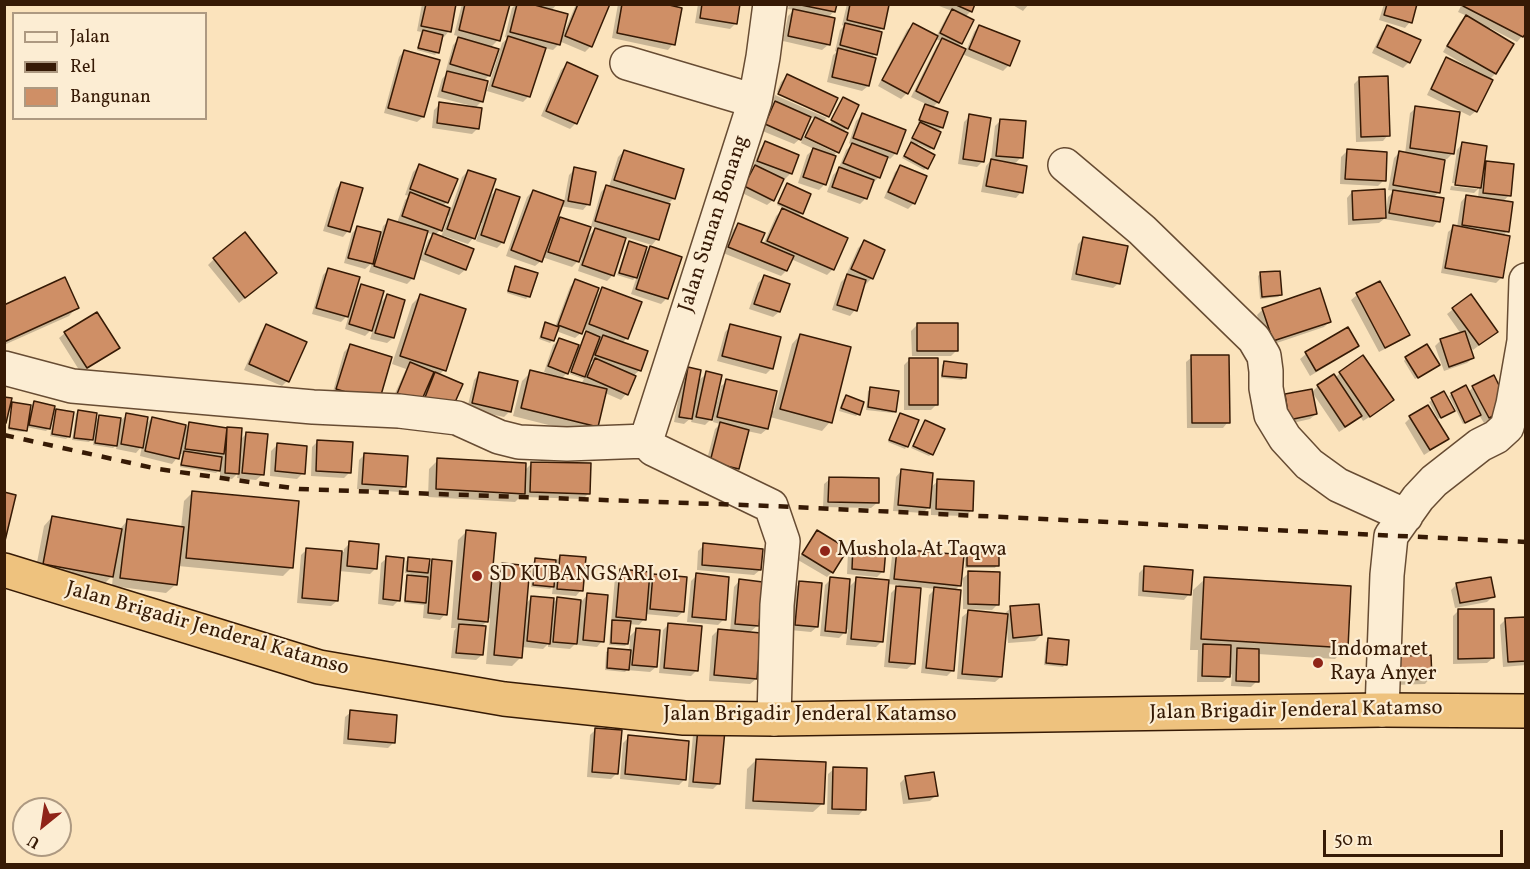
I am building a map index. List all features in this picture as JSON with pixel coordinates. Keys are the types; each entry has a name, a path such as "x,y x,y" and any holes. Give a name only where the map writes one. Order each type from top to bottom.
{"highway":[{"name":"Jalan Brigadir Jenderal Katamso","path":"4,570 319,667 504,699 684,718 774,719 1382,710 1526,711"}],"street":[{"name":"Jalan Sunan Bonang","path":"646,441 755,102 770,4"},
{"path":"627,63 755,102"},
{"path":"1065,165 1142,230 1254,339 1264,356 1271,415 1285,438 1309,464 1338,485 1406,516"},
{"path":"1382,710 1387,575 1391,536 1418,498 1434,481 1507,427 1525,341 1526,280"},
{"path":"4,368 72,386 313,407 399,411 457,418 499,437 519,442 567,444 646,441 653,449 771,506 783,541 777,605 774,719"}],"building":[{"path":"426,4 456,4 451,32 421,26"},
{"path":"465,4 510,4 500,41 459,30"},
{"path":"517,4 531,4 568,14 560,45 510,32"},
{"path":"578,4 610,4 592,47 565,36"},
{"path":"622,4 665,4 682,8 675,45 617,33"},
{"path":"702,4 740,4 737,24 700,18"},
{"path":"796,4 837,4 835,12"},
{"path":"850,4 889,5 884,29 847,20"},
{"path":"954,4 975,4 972,12"},
{"path":"1387,4 1417,4 1412,23 1384,15"},
{"path":"1463,4 1526,4 1526,33 1523,37"},
{"path":"793,9 835,18 830,45 788,36"},
{"path":"952,9 974,20 962,44 940,33"},
{"path":"1466,15 1514,44 1496,74 1447,46"},
{"path":"845,23 882,32 877,55 840,45"},
{"path":"913,23 938,36 908,94 882,80"},
{"path":"979,25 1020,41 1010,66 969,49"},
{"path":"1387,25 1421,40 1410,63 1377,47"},
{"path":"423,30 443,35 439,53 418,48"},
{"path":"508,36 546,48 530,97 492,86"},
{"path":"458,37 499,49 490,76 450,64"},
{"path":"942,38 966,49 939,103 916,91"},
{"path":"838,48 876,58 869,86 832,77"},
{"path":"404,50 440,60 424,117 388,108"},
{"path":"1446,57 1493,80 1477,112 1431,89"},
{"path":"567,62 598,76 577,124 546,111"},
{"path":"447,71 488,81 483,102 442,91"},
{"path":"787,74 838,98 829,117 778,94"},
{"path":"1388,76 1390,136 1361,137 1359,77"},
{"path":"843,97 859,105 848,129 831,120"},
{"path":"775,101 811,117 801,140 765,124"},
{"path":"439,102 482,108 479,129 437,123"},
{"path":"925,104 948,112 943,128 919,120"},
{"path":"1415,106 1460,112 1454,154 1410,148"},
{"path":"862,113 906,130 897,154 853,138"},
{"path":"969,114 991,118 984,162 963,159"},
{"path":"815,117 848,133 839,153 805,137"},
{"path":"1000,119 1026,121 1023,158 996,156"},
{"path":"920,122 941,132 934,149 912,138"},
{"path":"765,141 799,155 792,174 757,161"},
{"path":"911,142 935,155 928,169 904,156"},
{"path":"1462,142 1487,146 1481,188 1455,185"},
{"path":"852,143 888,157 880,178 843,163"},
{"path":"813,148 836,156 826,185 803,177"},
{"path":"1347,149 1387,152 1386,181 1345,179"},
{"path":"624,150 684,169 675,199 614,180"},
{"path":"1399,151 1445,160 1440,193 1393,185"},
{"path":"991,159 1027,166 1023,193 986,186"},
{"path":"1486,161 1514,164 1511,196 1483,193"},
{"path":"419,164 458,179 448,203 410,189"},
{"path":"755,165 784,179 774,201 744,186"},
{"path":"900,165 927,176 915,204 888,192"},
{"path":"574,167 596,172 590,205 568,201"},
{"path":"839,167 874,180 867,199 832,187"},
{"path":"468,170 496,179 475,239 447,229"},
{"path":"341,182 363,188 350,232 328,226"},
{"path":"787,183 811,194 803,214 778,203"},
{"path":"606,185 670,204 659,240 595,221"},
{"path":"496,189 520,197 504,243 481,235"},
{"path":"1385,189 1386,218 1353,220 1352,191"},
{"path":"533,190 564,201 542,262 511,250"},
{"path":"1393,190 1444,198 1440,222 1389,213"},
{"path":"410,192 450,208 442,231 402,216"},
{"path":"1466,195 1513,202 1509,232 1462,225"},
{"path":"782,208 848,238 834,270 767,241"},
{"path":"560,217 591,227 579,262 548,252"},
{"path":"388,219 428,231 414,279 374,266"},
{"path":"738,223 765,233 761,242 794,256 787,271 728,247"},
{"path":"1453,225 1510,236 1503,278 1445,268"},
{"path":"357,226 381,232 373,264 348,258"},
{"path":"595,228 626,238 614,276 582,265"},
{"path":"245,232 277,273 245,298 213,258"},
{"path":"433,233 474,249 466,270 425,254"},
{"path":"1083,237 1128,246 1120,284 1076,274"},
{"path":"864,240 885,250 873,279 851,269"},
{"path":"629,241 647,247 637,278 619,273"},
{"path":"650,246 682,257 668,299 636,289"},
{"path":"515,266 538,273 530,297 508,291"},
{"path":"328,268 360,277 348,317 316,308"},
{"path":"1280,271 1282,295 1262,297 1260,272"},
{"path":"847,274 866,280 857,311 837,305"},
{"path":"764,275 790,284 780,312 754,304"},
{"path":"65,277 79,308 4,342 4,305"},
{"path":"575,279 599,288 582,334 558,325"},
{"path":"1380,281 1410,335 1385,348 1356,293"},
{"path":"361,284 384,291 372,331 349,324"},
{"path":"602,287 642,302 628,339 589,324"},
{"path":"1320,288 1331,322 1273,341 1262,308"},
{"path":"387,294 405,300 394,338 375,333"},
{"path":"420,294 466,309 446,371 400,356"},
{"path":"1471,294 1498,332 1479,345 1452,308"},
{"path":"97,312 120,348 87,368 64,332"},
{"path":"545,322 559,327 554,341 541,337"},
{"path":"917,323 958,323 958,351 917,351"},
{"path":"266,324 307,342 289,382 249,364"},
{"path":"730,324 781,337 773,369 722,356"},
{"path":"1348,327 1359,346 1316,371 1305,352"},
{"path":"586,331 600,337 585,377 571,372"},
{"path":"1465,331 1474,358 1449,367 1440,339"},
{"path":"800,334 851,347 832,423 780,409"},
{"path":"603,335 648,351 641,371 595,355"},
{"path":"559,338 579,345 568,374 548,366"},
{"path":"350,344 392,357 379,402 336,389"},
{"path":"1427,344 1440,365 1418,378 1405,357"},
{"path":"1191,355 1229,355 1230,423 1192,423"},
{"path":"1363,355 1394,400 1370,417 1339,372"},
{"path":"595,358 636,376 628,395 587,377"},
{"path":"909,358 938,358 938,405 909,405"},
{"path":"944,361 967,364 966,378 942,376"},
{"path":"410,362 434,372 420,404 397,394"},
{"path":"688,367 701,370 692,419 679,417"},
{"path":"530,370 607,389 598,427 521,408"},
{"path":"706,371 722,375 712,420 696,417"},
{"path":"435,372 463,384 449,416 422,405"},
{"path":"479,372 518,381 511,412 472,403"},
{"path":"1334,374 1362,416 1345,427 1317,385"},
{"path":"1494,375 1510,408 1489,418 1472,386"},
{"path":"726,379 777,391 768,429 717,417"},
{"path":"1466,385 1481,415 1465,423 1451,393"},
{"path":"870,387 899,391 896,412 868,407"},
{"path":"1312,389 1317,414 1289,420 1285,394"},
{"path":"1444,391 1455,411 1441,418 1431,398"},
{"path":"846,395 864,402 860,415 841,408"},
{"path":"4,397 12,398 6,423 4,423"},
{"path":"34,401 55,406 50,429 29,425"},
{"path":"12,402 31,405 27,431 9,428"},
{"path":"1428,405 1449,439 1430,450 1409,416"},
{"path":"56,409 74,412 70,437 52,434"},
{"path":"78,410 97,413 93,440 74,438"},
{"path":"126,413 148,417 143,448 121,444"},
{"path":"900,413 919,420 908,447 889,440"},
{"path":"99,415 121,418 117,446 95,443"},
{"path":"152,417 186,425 179,459 145,451"},
{"path":"925,420 945,429 933,455 913,446"},
{"path":"189,422 227,428 224,454 185,449"},
{"path":"720,422 749,430 739,469 710,462"},
{"path":"227,427 242,428 239,474 225,473"},
{"path":"246,432 268,434 264,475 242,473"},
{"path":"317,440 353,442 351,473 316,471"},
{"path":"277,443 307,446 305,474 275,471"},
{"path":"184,451 222,457 220,471 181,465"},
{"path":"364,453 408,456 406,487 362,484"},
{"path":"437,458 526,463 525,494 436,489"},
{"path":"531,462 591,463 590,494 530,492"},
{"path":"901,469 933,473 930,508 898,505"},
{"path":"829,477 879,478 879,503 828,502"},
{"path":"937,479 974,481 973,511 936,509"},
{"path":"192,491 299,501 293,568 186,558"},
{"path":"4,492 16,495 4,545"},
{"path":"52,516 122,529 113,577 43,564"},
{"path":"127,519 184,527 177,585 120,578"},
{"name":"SD KUBANGSARI 01","path":"466,530 496,533 488,622 458,619"},
{"name":"Mushola At Taqwa","path":"817,530 848,549 833,573 802,554"},
{"path":"349,541 379,544 377,569 347,566"},
{"path":"703,543 763,549 761,570 702,565"},
{"path":"853,545 886,548 884,572 852,569"},
{"path":"306,548 342,551 338,601 302,598"},
{"path":"897,549 964,555 961,586 894,579"},
{"path":"967,552 999,552 999,566 967,566"},
{"path":"560,555 586,557 583,591 557,589"},
{"path":"386,556 404,558 400,601 383,599"},
{"path":"408,557 430,559 428,573 407,571"},
{"path":"535,558 556,560 554,587 533,585"},
{"path":"432,559 452,561 447,615 428,613"},
{"path":"502,563 530,566 522,658 494,655"},
{"path":"1144,566 1193,570 1191,595 1143,591"},
{"path":"620,569 650,572 646,620 616,617"},
{"path":"968,571 1000,572 999,605 968,604"},
{"path":"696,573 729,577 726,620 692,617"},
{"path":"653,574 687,577 684,612 650,609"},
{"path":"407,575 428,577 426,603 405,601"},
{"path":"830,577 850,579 846,633 825,631"},
{"path":"856,577 889,580 883,642 851,639"},
{"path":"1204,577 1351,586 1348,648 1201,639"},
{"path":"1491,577 1495,597 1460,603 1456,583"},
{"path":"739,579 763,582 759,626 735,624"},
{"path":"799,581 822,583 818,627 795,625"},
{"path":"896,586 921,588 915,664 889,662"},
{"path":"934,587 961,590 954,671 926,668"},
{"path":"587,593 608,595 604,642 583,640"},
{"path":"531,596 554,598 550,644 527,641"},
{"path":"557,597 581,600 577,644 553,642"},
{"path":"1039,604 1042,635 1013,638 1010,606"},
{"path":"1458,609 1494,609 1494,658 1458,659"},
{"path":"968,610 1008,614 1002,677 962,674"},
{"path":"1526,617 1526,661 1508,662 1505,618"},
{"path":"612,620 631,621 628,644 611,643"},
{"path":"668,623 702,626 698,671 664,668"},
{"path":"459,624 486,626 483,655 456,653"},
{"path":"636,628 660,630 657,667 632,665"},
{"path":"718,629 761,633 757,679 714,675"},
{"path":"1048,638 1069,640 1067,665 1046,663"},
{"path":"1203,644 1231,645 1230,677 1202,676"},
{"path":"608,648 631,650 629,670 607,668"},
{"path":"1237,648 1259,649 1259,682 1236,681"},
{"path":"1431,655 1432,679 1399,680 1398,656"},
{"path":"350,710 397,715 395,743 348,739"},
{"path":"595,728 622,730 618,774 592,772"},
{"path":"698,728 725,730 720,784 693,782"},
{"path":"628,735 689,741 686,780 625,774"},
{"path":"756,759 826,762 824,804 753,801"},
{"path":"833,767 867,768 866,810 832,809"},
{"path":"934,772 938,796 909,799 905,776"}],"railway":[{"path":"4,435 158,469 299,489 771,506 1526,542"}],"place":[{"name":"Mushola At Taqwa","path":"825,551"},
{"name":"SD KUBANGSARI 01","path":"477,576"},
{"name":"Indomaret Raya Anyer","path":"1318,663"}]}
